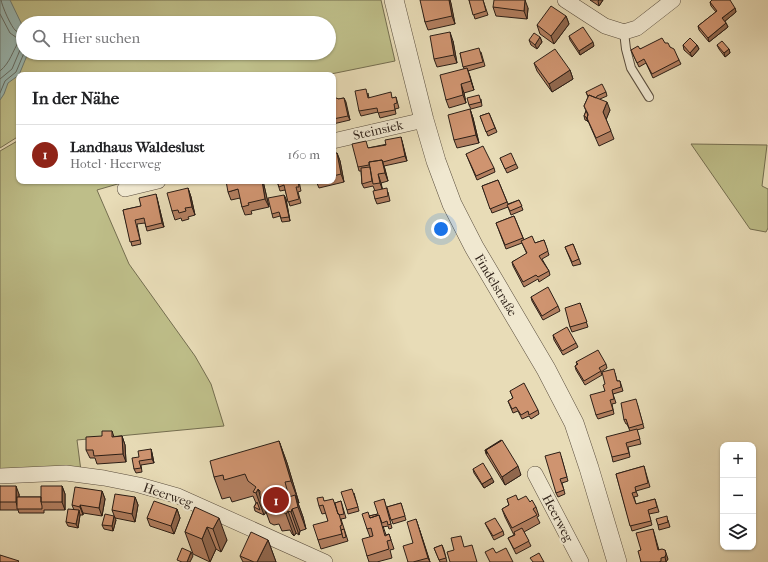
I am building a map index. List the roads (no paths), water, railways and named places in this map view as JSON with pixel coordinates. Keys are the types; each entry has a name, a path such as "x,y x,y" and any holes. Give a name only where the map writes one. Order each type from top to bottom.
{"street":[{"name":"Findelstraße","path":"394,0 424,120 436,161 452,204 474,247 546,369 574,423 617,562"},
{"path":"565,0 605,26 624,32 637,28 672,0"},
{"name":"Steinsiek","path":"336,140 424,120"},
{"path":"125,189 146,184"},
{"name":"Heerweg","path":"0,476 66,473 104,478 139,485 178,496 325,562"},
{"name":"Heerweg","path":"535,474 581,562"}],"lane":[{"path":"624,32 626,49 631,68 649,97"}],"water":[{"path":"0,0 10,0 18,16 16,16 16,60 25,60 20,72 16,72 16,77 8,83 0,100"}],"place":[{"name":"Landhaus Waldeslust","path":"276,500"}]}
